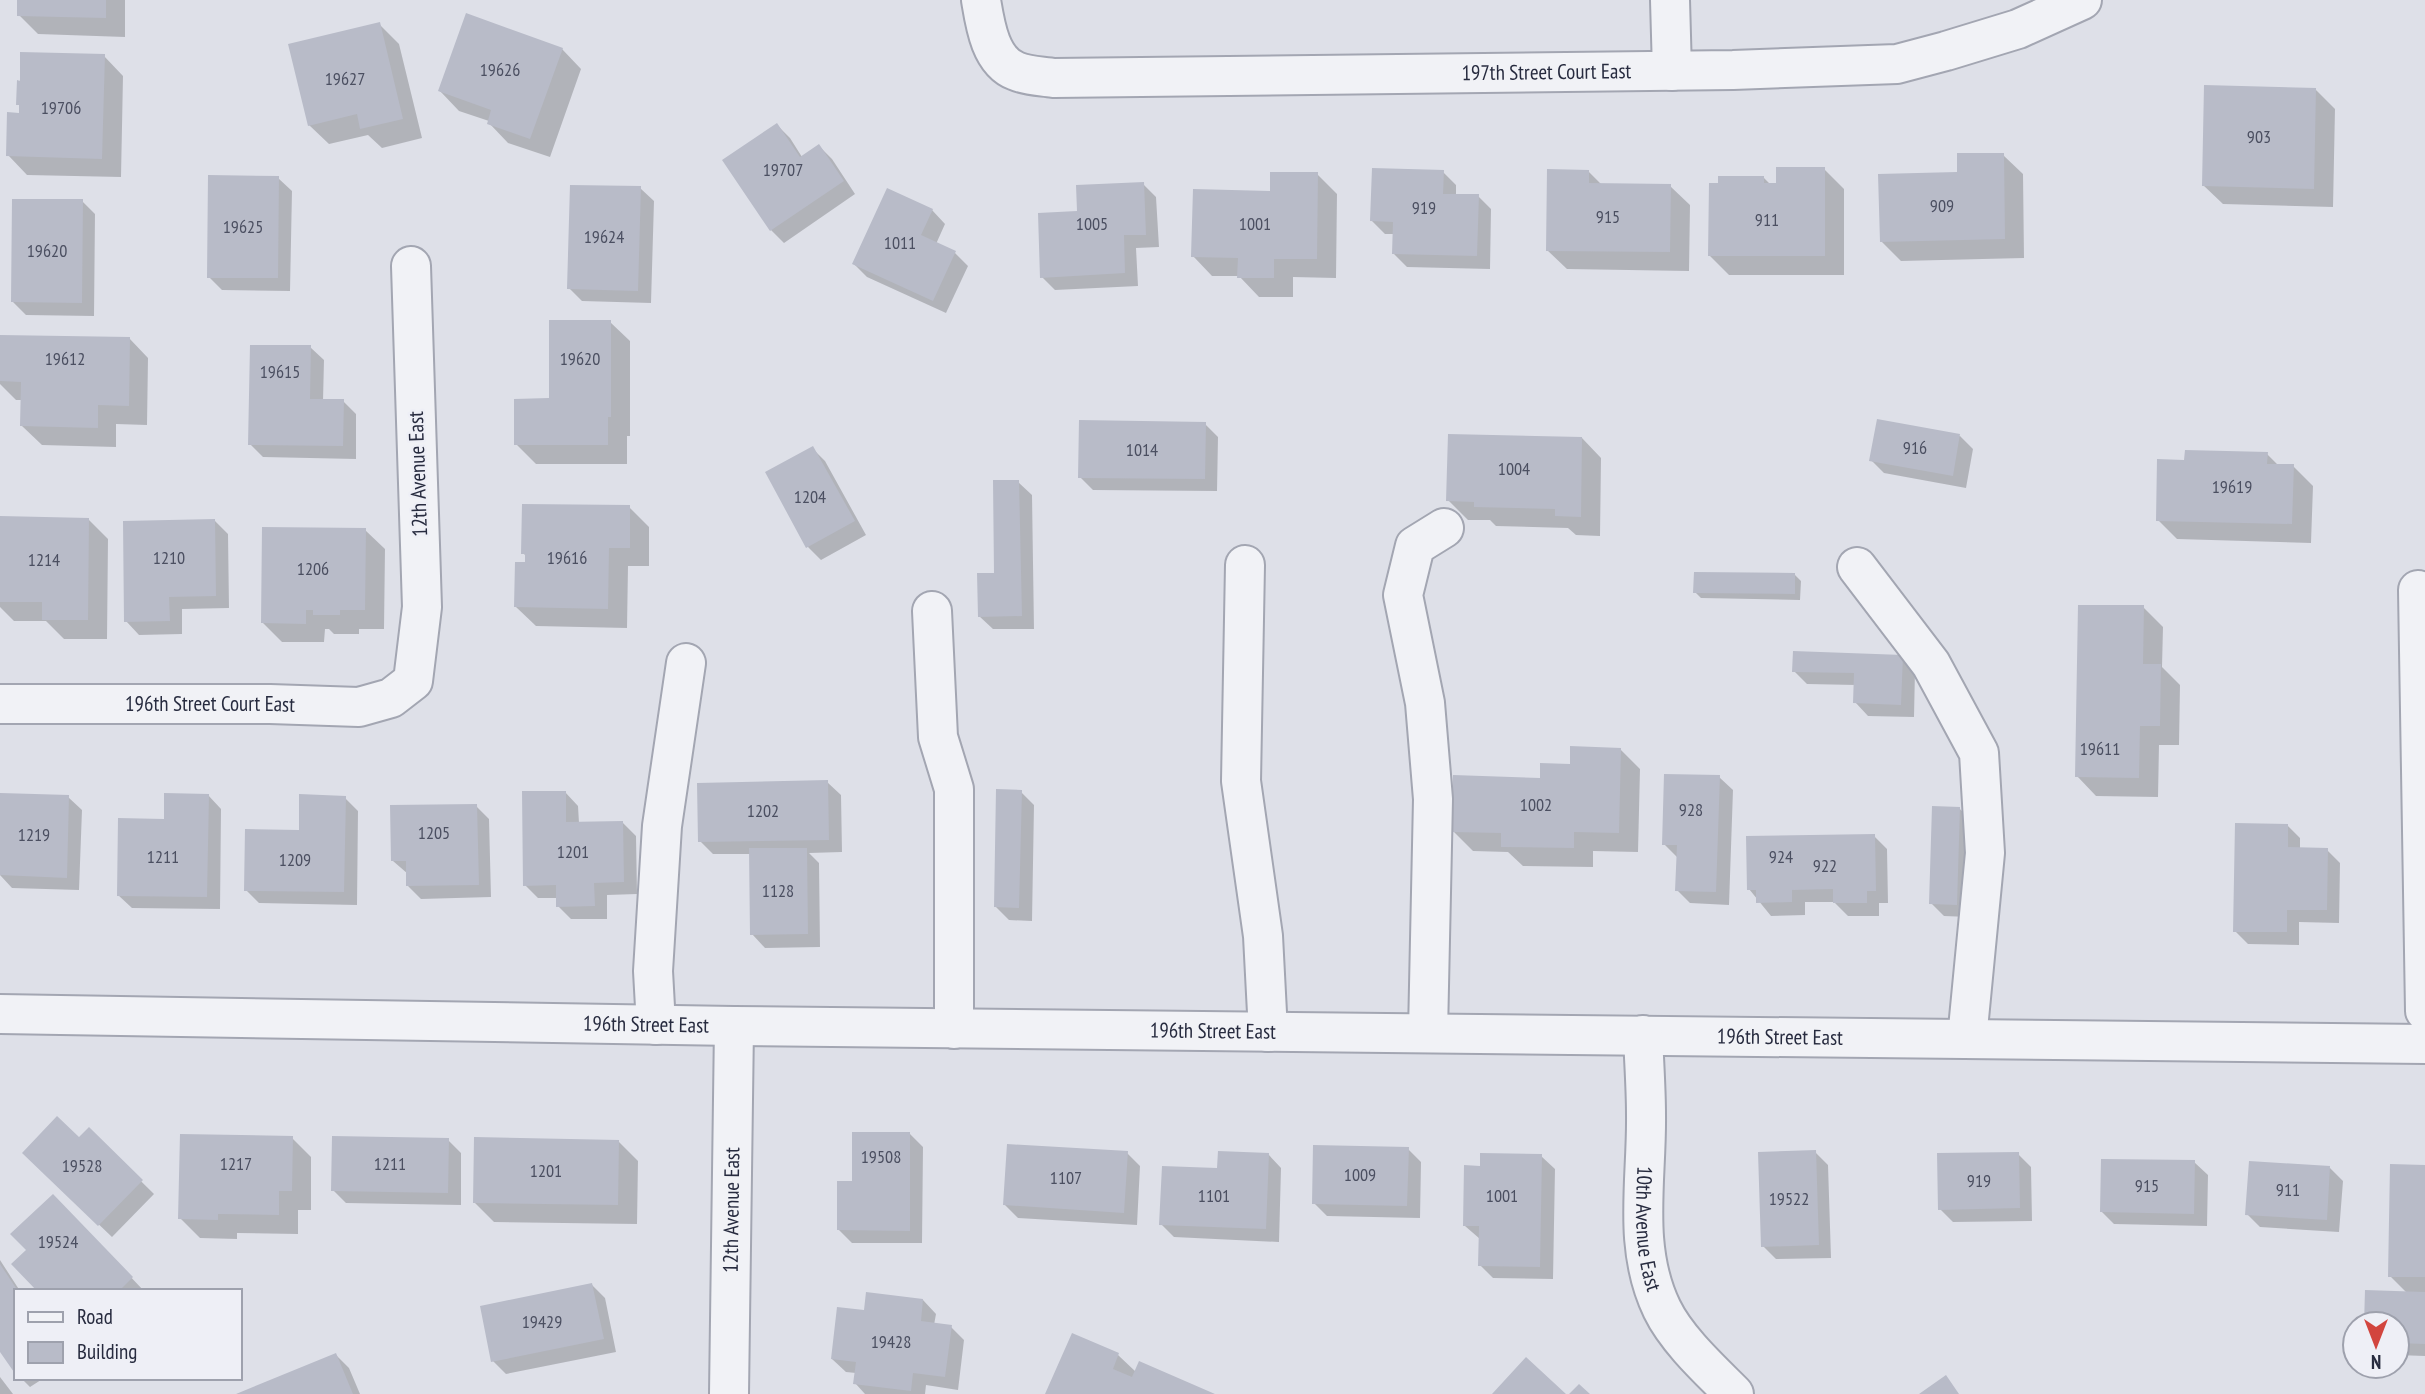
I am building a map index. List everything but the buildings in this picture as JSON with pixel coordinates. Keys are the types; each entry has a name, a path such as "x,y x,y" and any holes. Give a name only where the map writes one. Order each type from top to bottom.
{"street":[{"name":"197th Street Court East","path":"981,0 986,31 1003,64 1017,72 1054,78 1672,71 1897,64 2018,29 2082,0"},
{"path":"1670,0 1672,71"},
{"name":"12th Avenue East","path":"411,266 422,607 413,681"},
{"path":"1428,1033 1433,799 1425,703 1403,595 1415,546 1444,528"},
{"path":"1245,565 1241,781 1263,936 1268,1031"},
{"path":"1857,567 1931,664 1979,753 1985,853 1967,1039"},
{"path":"2418,590 2425,1011"},
{"path":"932,611 938,737 954,789 954,1029"},
{"path":"656,1025 653,971 662,827 687,663"},
{"name":"196th Street Court East","path":"0,704 270,704 359,708 391,698 413,681"},
{"name":"196th Street East","path":"0,1014 954,1029 2425,1044"},
{"name":"12th Avenue East","path":"730,1394 734,1026"},
{"name":"10th Avenue East","path":"1643,1035 1646,1115 1642,1225 1650,1276 1663,1310 1697,1357 1734,1394"}]}
